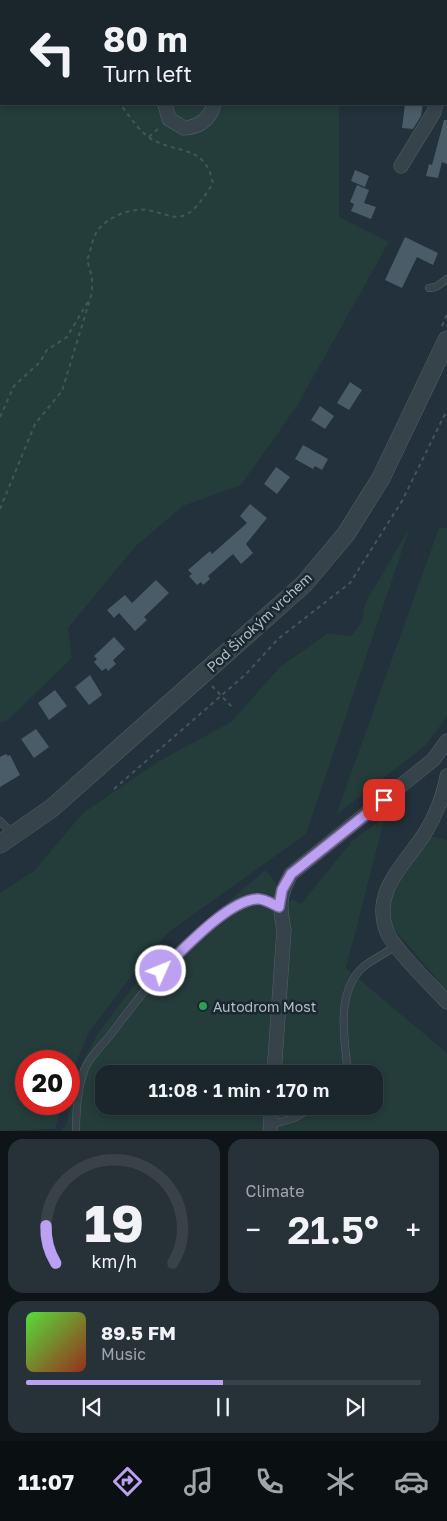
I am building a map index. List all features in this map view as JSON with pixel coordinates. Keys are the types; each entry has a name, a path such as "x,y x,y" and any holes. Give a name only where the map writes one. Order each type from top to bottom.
{"street":[{"path":"165,105 169,119 184,128 198,125 205,120 210,115 214,105"},
{"path":"401,166 434,112 436,105"},
{"name":"Pod Širokým vrchem","path":"7,840 52,808 304,584 346,534 381,478 443,336"},
{"path":"275,1065 284,930 279,907 282,890 291,874 427,766 447,741"},
{"path":"447,776 444,791 425,833 400,865 385,890 382,913 388,933 447,1002"},
{"path":"270,1128 271,1115"}],"lane":[{"path":"429,288 436,287 447,280"},
{"path":"0,821 7,840"},
{"path":"76,1131 76,1102 84,1069 161,971 202,932 235,906 258,899 279,907"},
{"path":"347,1065 343,1031 350,982 362,968 397,945"},
{"path":"270,1128 299,1115"}],"path":[{"path":"0,510 35,424 62,391 91,296 93,286 92,273 87,260 96,232 108,219 133,210 151,210 167,217 185,215 199,204 213,184 210,169 199,156 150,137 142,132 121,105"},
{"path":"0,417 14,386 40,362 47,350 67,336 91,296"},
{"path":"443,336 447,314"},
{"path":"114,789 256,664 278,639 350,583 402,501 447,410"},
{"path":"202,675 232,707"}],"green space":[{"path":"0,105 339,105 339,217 389,242 297,406 241,485 183,506 135,547 68,628 72,658 7,721 0,723"},
{"path":"410,527 306,834 169,932 142,962 89,1032 80,1054 80,1050 15,1050 15,1115 59,1115 55,1129 0,1131 0,893 34,871 83,813 159,761 231,722 280,667 328,633 351,636 362,622 365,603"},
{"path":"439,528 447,528 447,716 426,745 336,815"},
{"path":"385,817 346,968 447,1053 447,1131 61,1131 67,1124 69,1115 80,1115 80,1067 97,1035 140,977 265,870 282,890 289,902 293,899 301,904 352,841"},
{"path":"430,836 447,840 447,991 390,924 389,891"}],"building":[{"path":"405,105 423,105 421,116 413,129 402,128"},
{"path":"444,120 447,120 447,164 442,162 438,178 426,176 429,164 432,165"},
{"path":"355,170 369,176 365,187 351,181"},
{"path":"357,185 369,190 364,203 376,207 371,219 351,211 354,204 350,202"},
{"path":"405,237 438,253 433,265 417,257 402,288 385,280"},
{"path":"350,382 362,390 349,410 337,403"},
{"path":"320,406 334,416 325,429 311,420"},
{"path":"303,445 328,459 322,470 315,466 313,469 295,459"},
{"path":"276,467 290,477 277,494 264,484"},
{"path":"250,504 267,518 246,544 253,553 241,564 233,554 208,576 210,579 203,585 201,582 197,585 189,576 192,574 188,570 210,551 212,554 247,523 240,516"},
{"path":"156,580 169,593 144,617 147,620 135,631 119,613 114,618 107,610 125,595 132,603"},
{"path":"114,637 125,649 113,660 116,664 108,671 106,668 102,671 94,662 97,659 94,656"},
{"path":"90,675 102,695 89,705 75,687"},
{"path":"55,690 67,706 49,720 38,703"},
{"path":"36,729 49,747 34,758 21,739"},
{"path":"6,754 10,755 20,775 0,787 0,757"}],"place":[{"name":"Autodrom Most","path":"203,1006"}],"route":[{"path":"161,971 202,932 235,906 258,899 279,907 282,890 291,874 384,800"}]}
